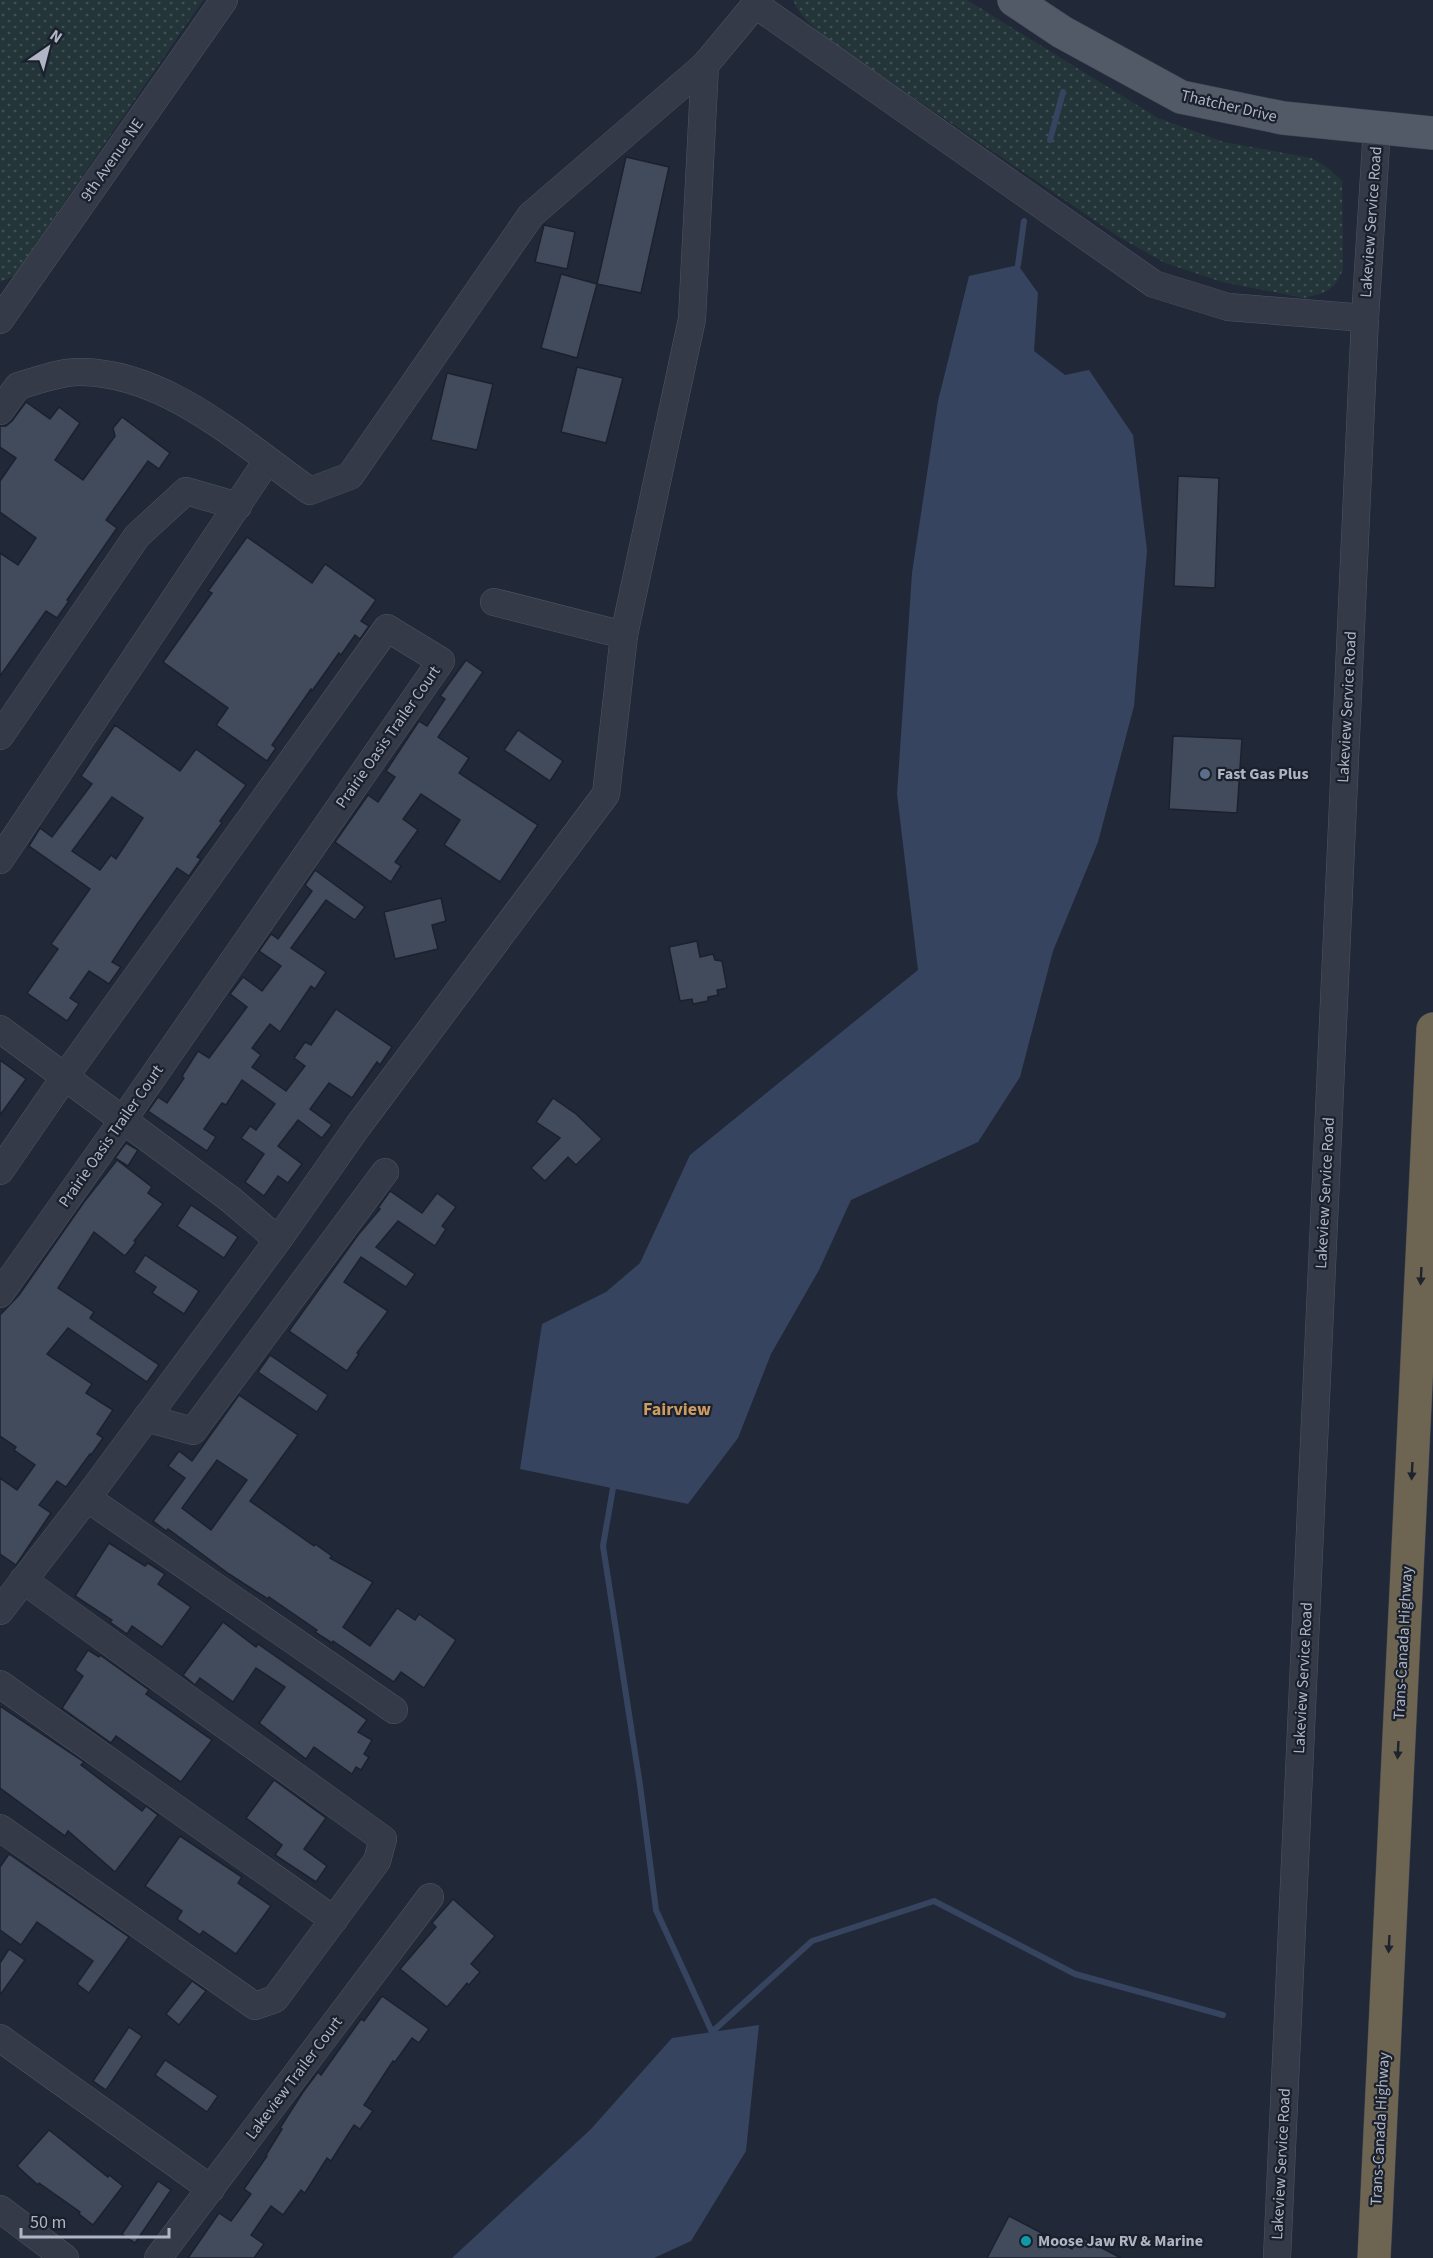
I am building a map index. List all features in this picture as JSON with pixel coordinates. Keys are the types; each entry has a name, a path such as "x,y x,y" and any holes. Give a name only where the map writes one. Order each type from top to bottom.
{"highway":[{"name":"Trans-Canada Highway","path":"1374,2258 1433,1029"}],"main road":[{"name":"Thatcher Drive","path":"1014,0 1062,32 1181,97 1282,118 1433,133"}],"street":[{"name":"9th Avenue NE","path":"0,320 224,0"},
{"path":"0,411 18,386 79,371 119,376 166,393 215,422 310,491 350,476 531,214 705,65 758,2 1154,284 1228,307 1365,318"},
{"path":"0,1611 87,1498 278,1240 358,1126 606,794 624,635 692,319 705,65"},
{"name":"Lakeview Service Road","path":"1277,2258 1365,318 1377,128"},
{"path":"0,860 267,461"},
{"path":"0,736 137,536 186,491 238,506"},
{"path":"494,602 624,635"},
{"name":"Prairie Oasis Trailer Court","path":"0,1171 64,1078 387,628 441,661 0,1294"},
{"path":"0,1029 230,1199 278,1240"},
{"path":"146,1418 193,1431 385,1172"},
{"path":"87,1498 394,1710"},
{"path":"0,1827 255,2006 275,1999 377,1861 383,1839 23,1580"},
{"path":"0,1684 334,1920"},
{"name":"Lakeview Trailer Court","path":"158,2258 430,1897"},
{"path":"0,2038 211,2189"},
{"path":"0,2209 64,2258"}],"shaded area":[{"path":"0,0 203,0 14,276 0,282"},
{"path":"793,0 967,0 1158,118 1224,142 1311,158 1328,168 1342,181 1343,270 1334,286 1323,293 1304,298 1222,282 1165,263 1119,237 832,42 804,18"}],"water":[{"path":"1018,265 1038,293 1034,351 1065,375 1089,370 1133,435 1147,550 1134,706 1098,842 1053,951 1020,1077 978,1142 851,1200 819,1270 771,1354 738,1438 688,1504 520,1469 542,1324 606,1292 640,1263 690,1155 918,970 897,794 912,573 938,401 969,276"},
{"path":"759,2025 746,2151 691,2241 654,2258 452,2258 591,2129 672,2038"}],"building":[{"path":"626,157 669,167 641,293 597,284"},
{"path":"544,225 575,232 567,269 535,262"},
{"path":"561,274 597,284 577,358 541,348"},
{"path":"577,367 623,378 606,443 561,432"},
{"path":"447,373 493,384 477,450 431,440"},
{"path":"26,402 50,419 59,407 80,423 55,460 83,480 115,436 113,428 122,417 170,453 159,469 148,461 106,520 117,528 67,600 69,601 57,618 46,611 0,676 0,553 18,565 36,538 0,512 0,481 16,458 0,447 0,426 6,426 12,421"},
{"path":"1178,476 1219,478 1215,588 1174,586"},
{"path":"247,537 312,583 325,564 376,600 361,621 369,626 360,639 355,635 312,691 311,689 272,745 276,748 267,761 216,725 228,708 163,662 212,593 208,591"},
{"path":"466,660 483,672 438,737 469,758 459,773 538,825 500,882 444,845 460,820 421,794 403,819 418,830 395,862 401,866 391,882 335,842 368,795 378,802 395,777 386,771 419,721 427,726 445,699 440,696"},
{"path":"115,725 180,771 196,749 246,785 197,857 201,859 189,876 177,868 136,926 112,962 121,967 109,984 89,971 70,998 79,1004 67,1021 27,993 58,949 51,944 90,889 29,846 40,828 52,837 92,784 81,776","holes":["112,797 143,818 116,859 111,855 100,870 72,851"]},
{"path":"518,730 563,761 550,781 504,750"},
{"name":"Fast Gas Plus","path":"1173,736 1242,739 1237,813 1169,809"},
{"path":"315,870 365,907 355,920 326,900 291,948 326,972 315,989 311,986 280,1032 270,1024 252,1048 261,1055 252,1067 286,1091 305,1066 294,1058 305,1042 311,1045 336,1009 392,1047 380,1065 377,1062 352,1098 329,1083 310,1109 332,1125 322,1138 298,1120 278,1146 302,1164 288,1183 278,1176 264,1196 245,1182 264,1154 241,1138 250,1126 256,1130 275,1104 242,1080 226,1105 222,1103 204,1129 216,1137 207,1151 148,1111 158,1097 167,1103 184,1078 182,1076 198,1051 209,1058 247,1007 230,994 243,977 262,991 281,966 259,951 271,934 278,939 312,891 305,885"},
{"path":"441,898 446,921 432,925 438,949 395,959 384,912"},
{"path":"697,941 700,957 713,954 715,960 722,961 727,988 717,990 718,995 708,997 708,1001 693,1004 692,999 680,1001 669,947"},
{"path":"0,1060 26,1079 0,1115"},
{"path":"553,1098 576,1114 602,1139 576,1165 568,1157 545,1181 531,1168 560,1138 536,1122"},
{"path":"126,1143 138,1150 128,1166 115,1158"},
{"path":"117,1160 152,1187 148,1193 163,1204 125,1256 94,1232 58,1288 94,1312 90,1318 159,1365 147,1382 68,1328 47,1354 92,1384 86,1393 113,1410 97,1434 103,1438 91,1455 66,1487 57,1481 39,1505 51,1513 16,1565 0,1554 0,1478 17,1490 35,1465 14,1450 16,1447 0,1436 0,1315 19,1295 84,1202"},
{"path":"390,1191 422,1213 437,1193 456,1207 442,1226 446,1229 435,1246 398,1221 376,1247 415,1274 406,1287 361,1257 344,1282 388,1311 357,1353 359,1354 347,1371 289,1331 358,1235 380,1209 378,1208"},
{"path":"191,1205 238,1237 224,1258 177,1226"},
{"path":"145,1255 199,1291 184,1314 152,1293 156,1287 134,1272"},
{"path":"270,1355 328,1395 317,1412 258,1372"},
{"path":"239,1395 298,1435 250,1501 332,1556 330,1558 373,1582 343,1627 370,1646 397,1608 415,1620 419,1614 456,1640 424,1688 401,1672 394,1682 333,1641 332,1643 315,1632 317,1630 269,1597 268,1599 229,1574 168,1529 166,1531 153,1521 185,1478 168,1466 179,1451 192,1461","holes":["217,1460 247,1480 211,1530 182,1508"]},
{"path":"109,1543 145,1566 148,1563 165,1574 158,1584 191,1607 162,1647 132,1626 127,1634 110,1622 112,1620 75,1596"},
{"path":"223,1622 256,1647 258,1644 367,1720 358,1732 372,1740 364,1754 369,1757 361,1770 356,1767 352,1774 314,1747 306,1759 259,1723 285,1687 256,1668 233,1702 200,1678 195,1685 183,1675"},
{"path":"88,1650 99,1657 100,1655 149,1690 146,1694 212,1740 181,1782 116,1736 111,1743 62,1708 83,1676 75,1670"},
{"path":"0,1706 84,1762 81,1765 142,1811 146,1806 158,1815 115,1872 68,1831 65,1836 0,1788"},
{"path":"274,1780 326,1818 304,1849 327,1866 316,1882 275,1855 282,1845 246,1818"},
{"path":"180,1836 242,1877 238,1883 271,1906 236,1954 203,1931 200,1935 177,1919 182,1911 145,1886"},
{"path":"9,1854 129,1937 89,1993 77,1984 93,1961 37,1922 21,1945 0,1930 0,1867"},
{"path":"453,1899 495,1936 471,1964 480,1972 469,1985 467,1983 447,2007 400,1969 436,1927 432,1923"},
{"path":"9,1949 25,1960 0,1995 0,1963"},
{"path":"192,1981 206,1991 179,2025 166,2014"},
{"path":"382,1996 429,2029 419,2043 412,2038 395,2062 393,2061 364,2105 373,2111 360,2129 354,2125 331,2161 327,2158 305,2193 301,2190 283,2215 271,2206 251,2235 264,2244 254,2258 188,2258 219,2213 231,2221 251,2194 244,2189 267,2156 282,2129 280,2128 303,2092 318,2072 321,2075 361,2019 364,2021"},
{"path":"129,2027 142,2036 106,2090 93,2081"},
{"path":"165,2060 218,2096 207,2112 155,2075"},
{"path":"49,2130 108,2177 109,2175 123,2186 93,2225 79,2214 80,2212 39,2183 38,2185 17,2166"},
{"path":"158,2181 171,2190 135,2243 122,2234"},
{"name":"Moose Jaw RV & Marine","path":"1009,2216 1072,2249 1079,2236 1121,2258 987,2258"}],"waterway":[{"path":"1050,140 1063,92"},
{"path":"1018,265 1024,221"},
{"path":"613,1488 603,1546 640,1785 656,1910 712,2032 812,1941 934,1901 1075,1974 1223,2015"}],"place":[{"name":"Fast Gas Plus","path":"1205,774"},
{"name":"Moose Jaw RV & Marine","path":"1026,2241"}],"district":[{"name":"Fairview","path":"677,1409"}]}
